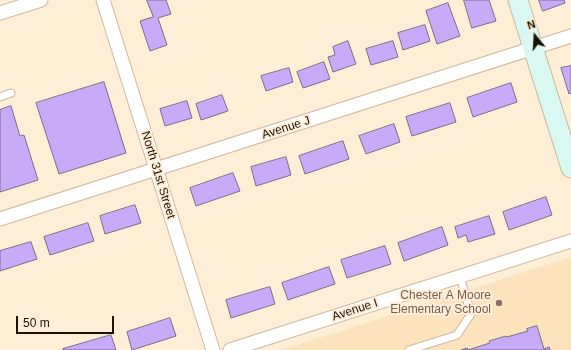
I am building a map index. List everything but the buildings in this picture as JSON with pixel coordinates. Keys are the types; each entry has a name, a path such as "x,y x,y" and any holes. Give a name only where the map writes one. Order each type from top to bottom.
{"street":[{"path":"0,13 41,0"},
{"name":"North 31st Street","path":"102,0 213,350"},
{"path":"518,0 571,168"},
{"name":"Avenue J","path":"0,220 571,36"},
{"name":"Avenue I","path":"230,350 261,343 571,241"}],"lane":[{"path":"0,96 11,93"},
{"path":"409,350 457,335 471,314 460,277"}],"shaded area":[{"name":"Chester A Moore Elementary School","path":"571,257 571,350 282,350"}],"place":[{"name":"Chester A Moore Elementary School","path":"499,303"}]}
